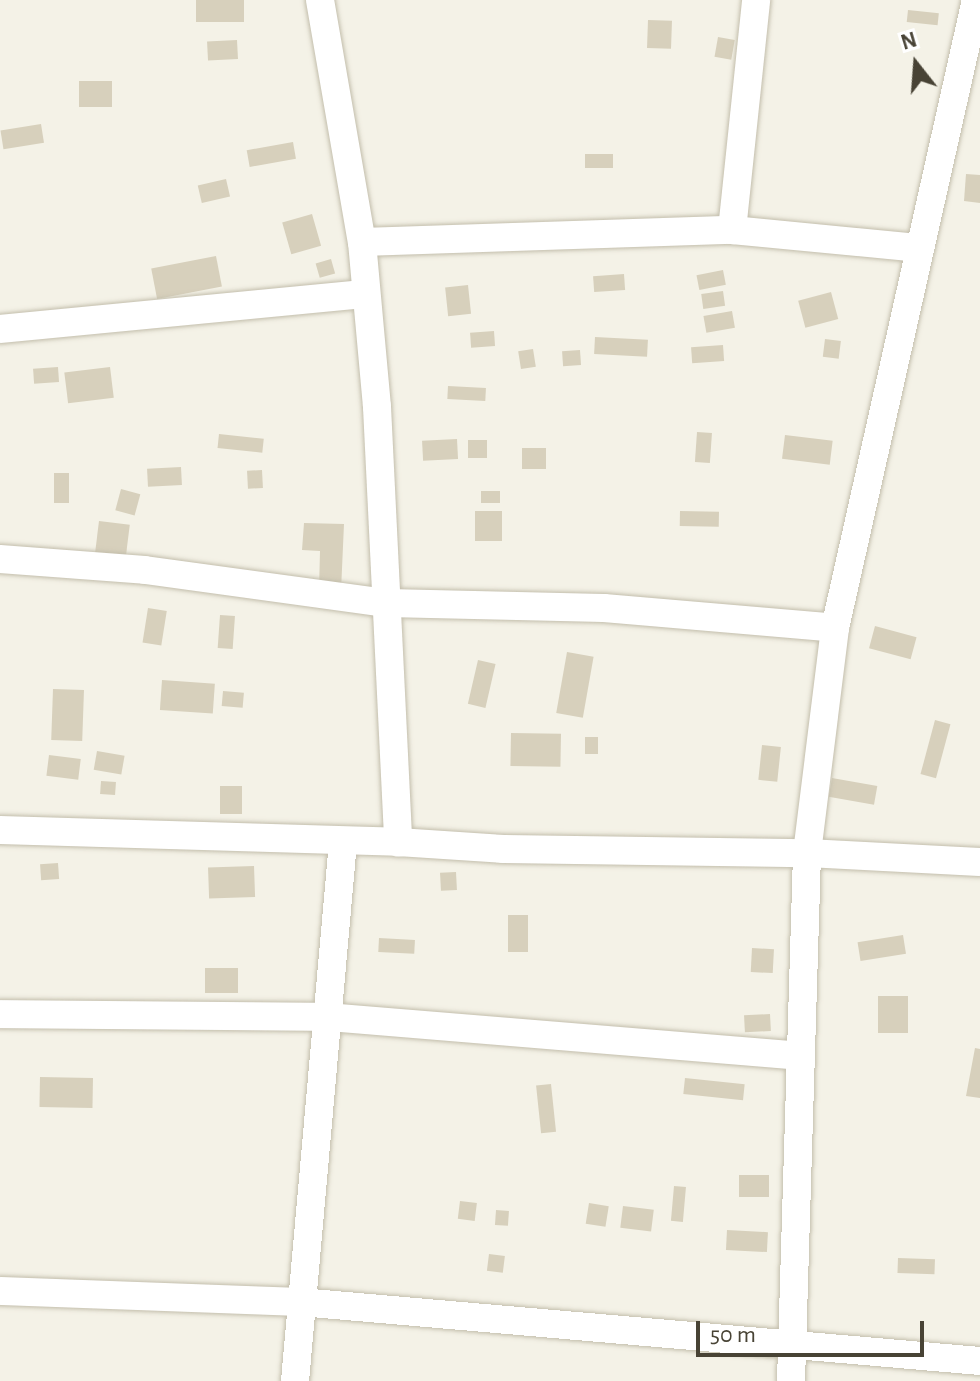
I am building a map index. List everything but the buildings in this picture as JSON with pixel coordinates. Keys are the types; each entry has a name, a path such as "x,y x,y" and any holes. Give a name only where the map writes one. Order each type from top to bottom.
{"street":[{"path":"320,0 362,242 377,407 398,842"},
{"path":"732,230 756,0"},
{"path":"791,1381 807,853 835,628 976,0"},
{"path":"362,242 732,230 920,248"},
{"path":"0,329 365,294"},
{"path":"0,559 145,570 387,603 604,608 835,628"},
{"path":"0,830 398,842 504,849 807,853 980,862"},
{"path":"295,1381 343,842"},
{"path":"0,1014 328,1017 800,1056"},
{"path":"0,1291 300,1302 792,1342 980,1361"}]}
